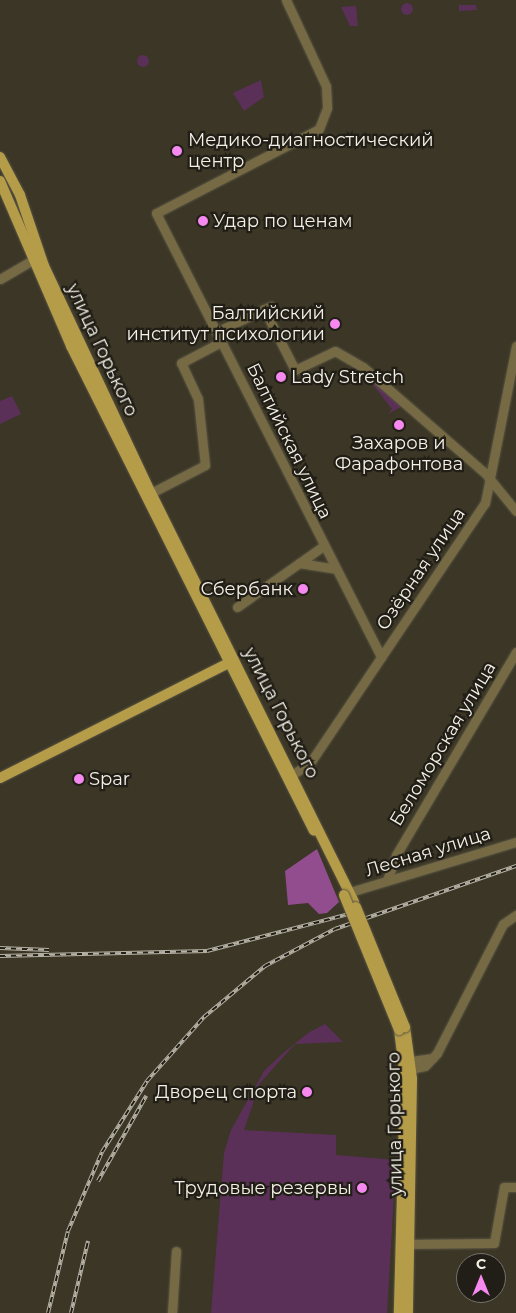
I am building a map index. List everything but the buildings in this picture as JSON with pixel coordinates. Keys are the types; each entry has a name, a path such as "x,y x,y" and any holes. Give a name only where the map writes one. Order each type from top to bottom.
{"main road":[{"name":"улица Горького","path":"0,156 20,195 37,258 233,662"},
{"name":"улица Горького","path":"0,181 233,662 291,776 347,894 402,1028 408,1066 408,1313"},
{"path":"0,778 233,662"},
{"name":"улица Горького","path":"399,1313 407,1244"}],"street":[{"name":"Балтийская улица","path":"286,0 328,96 324,120 309,136 156,213 381,658"},
{"path":"0,278 37,258"},
{"path":"216,332 267,307 295,370 337,352 387,384 492,481 516,510"},
{"path":"151,493 205,465 198,399 181,363 222,342"},
{"name":"Озёрная улица","path":"291,776 310,763 485,503 492,481 516,346"},
{"path":"238,608 323,546"},
{"path":"299,563 335,569"},
{"name":"Беломорская улица","path":"387,880 396,856 516,652"},
{"name":"Лесная улица","path":"347,894 387,880 516,842"},
{"path":"408,1066 433,1058 503,924 516,915"},
{"path":"407,1244 494,1244 504,1187 516,1187"},
{"path":"172,1313 176,1251"}],"shaded area":[{"path":"407,3 413,9 407,15 401,9"},
{"path":"459,5 476,5 477,10 459,11"},
{"path":"356,6 358,26 350,26 341,7"},
{"path":"141,55 145,55 149,61 145,67 141,67 137,63 137,59"},
{"path":"261,80 264,97 244,111 233,93"},
{"path":"365,375 383,385 401,407 388,414 392,409"},
{"path":"12,396 21,414 0,424 0,401"},
{"path":"317,849 339,902 327,913 319,914 308,903 288,905 285,871"},
{"name":"Трудовые резервы","path":"325,1024 343,1042 295,1044 260,1083 244,1130 336,1135 336,1155 396,1160 387,1313 211,1313 224,1153 231,1130 264,1071 282,1054 308,1033"}],"railway":[{"path":"48,1313 68,1231 102,1152 147,1081 204,1017 265,966 335,929 516,866"},
{"path":"0,956 207,951 357,912"},
{"path":"0,948 49,950"},
{"path":"98,1181 146,1096"},
{"path":"71,1313 88,1241"}],"place":[{"name":"Медико-диагностический центр","path":"177,151"},
{"name":"Удар по ценам","path":"203,221"},
{"name":"Балтийский институт психологии","path":"335,324"},
{"name":"Lady Stretch","path":"281,377"},
{"name":"Захаров и Фарафонтова","path":"399,425"},
{"name":"Сбербанк","path":"303,589"},
{"name":"Spar","path":"79,779"},
{"name":"Дворец спорта","path":"307,1092"},
{"name":"Трудовые резервы","path":"362,1188"}]}
